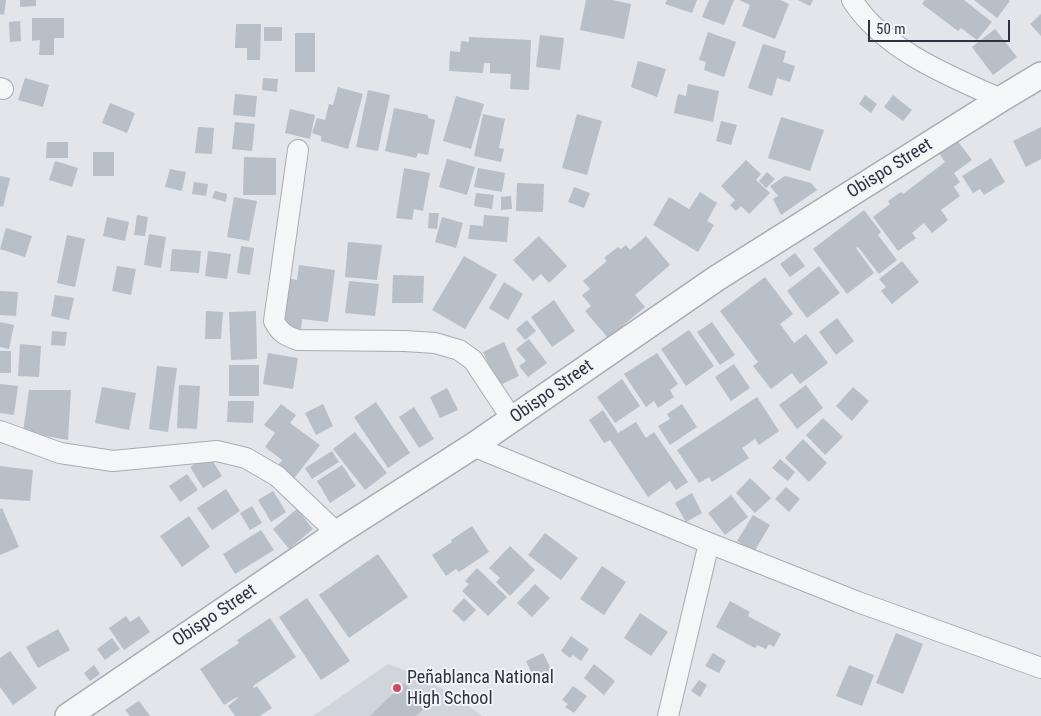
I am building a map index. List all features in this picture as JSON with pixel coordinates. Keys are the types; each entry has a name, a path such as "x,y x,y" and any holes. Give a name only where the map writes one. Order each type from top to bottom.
{"street":[{"path":"852,0 881,33 910,55 952,78 1001,99"},
{"name":"Obispo Street","path":"68,716 337,533 473,446 717,278 1041,75"},
{"path":"298,150 274,321 278,330 286,336 298,340 405,341 435,343 458,350 473,360 512,419"},
{"path":"0,431 60,453 113,461 217,451 246,458 277,476 337,533"},
{"path":"473,446 709,544 858,602 1041,668"},
{"path":"668,716 709,544"}],"shaded area":[{"name":"Peñablanca National High School","path":"388,664 423,677 482,716 313,716"}],"building":[{"path":"0,0 6,0 4,15 0,14"},
{"path":"20,0 36,0 36,6 20,7"},
{"path":"586,0 613,0 631,4 624,39 580,30"},
{"path":"667,0 697,0 692,13 665,4"},
{"path":"709,0 734,0 724,25 702,17"},
{"path":"739,0 780,0 789,4 775,39 742,26 750,5"},
{"path":"798,0 813,0 810,6"},
{"path":"925,0 964,0 992,22 977,40 961,28 958,31 922,4"},
{"path":"974,0 1008,0 1010,1 997,18"},
{"path":"1041,14 1041,36 1030,24"},
{"path":"32,18 64,18 64,38 54,38 54,55 39,55 40,40 32,41"},
{"path":"20,21 21,41 10,42 9,22"},
{"path":"236,24 261,24 260,60 247,60 247,48 235,48"},
{"path":"264,27 282,27 282,41 264,41"},
{"path":"995,29 1017,57 993,75 972,47"},
{"path":"708,32 736,42 724,77 704,70 706,62 699,60"},
{"path":"295,33 315,33 315,72 295,72"},
{"path":"540,35 564,38 560,70 536,67"},
{"path":"469,37 531,40 529,90 510,89 511,74 490,73 490,63 484,63 483,73 449,71 450,51 460,52 461,41 469,42"},
{"path":"763,44 786,51 783,62 795,66 790,82 777,78 772,96 748,88"},
{"path":"638,61 666,69 657,97 631,87"},
{"path":"25,78 49,85 43,107 18,100"},
{"path":"263,78 278,79 277,92 262,90"},
{"path":"688,84 719,91 713,122 674,113 678,94 686,96"},
{"path":"338,87 363,94 348,149 321,141 321,136 312,133 317,118 325,120 329,104 333,105"},
{"path":"368,90 390,95 378,151 356,147"},
{"path":"235,94 257,96 255,117 233,115"},
{"path":"865,95 877,104 871,113 859,104"},
{"path":"893,95 912,110 903,121 884,107"},
{"path":"456,96 484,104 471,149 443,141"},
{"path":"110,103 135,113 127,133 102,123"},
{"path":"394,108 428,115 428,118 435,120 428,155 418,153 416,158 385,151"},
{"path":"290,109 315,115 310,139 285,133"},
{"path":"483,114 505,119 499,148 504,149 501,162 474,156"},
{"path":"577,114 602,121 587,175 562,168"},
{"path":"781,117 824,130 810,171 768,158"},
{"path":"721,121 737,125 731,145 716,141"},
{"path":"235,122 255,124 252,151 232,149"},
{"path":"198,127 214,128 212,154 195,153"},
{"path":"1041,127 1041,159 1026,167 1013,141"},
{"path":"956,139 972,160 954,173 960,182 954,187 960,196 941,210 948,220 932,233 924,223 912,233 916,238 898,251 873,217 890,204 888,201 901,192 903,194 945,162 938,152"},
{"path":"47,142 68,142 68,158 46,158"},
{"path":"93,152 114,152 114,176 93,176"},
{"path":"244,157 276,158 276,195 243,195"},
{"path":"991,158 1005,182 984,195 980,189 973,193 962,176"},
{"path":"447,159 475,167 467,195 439,187"},
{"path":"746,160 761,174 756,180 770,193 749,214 741,206 736,211 730,205 735,200 721,186"},
{"path":"55,161 78,168 72,187 49,180"},
{"path":"404,168 430,173 423,211 414,209 412,220 396,218"},
{"path":"478,168 505,173 502,192 474,187"},
{"path":"170,169 186,172 182,191 165,187"},
{"path":"767,172 775,179 766,188 759,181"},
{"path":"0,176 10,178 3,207 0,206"},
{"path":"785,176 811,183 817,190 781,215 773,199 778,196 770,186"},
{"path":"194,182 208,184 206,196 192,194"},
{"path":"517,183 544,184 543,212 516,211"},
{"path":"574,187 590,193 584,208 568,202"},
{"path":"215,191 227,194 226,202 212,198"},
{"path":"700,192 717,203 707,221 714,225 698,252 653,225 669,197 689,209"},
{"path":"476,193 494,195 492,209 474,206"},
{"path":"511,196 512,209 501,210 501,197"},
{"path":"234,197 257,201 249,241 227,237"},
{"path":"864,210 881,232 878,235 897,260 879,274 858,247 856,248 874,273 847,294 813,249"},
{"path":"429,213 439,213 437,229 428,228"},
{"path":"137,215 148,217 145,236 134,235"},
{"path":"484,215 509,217 507,242 468,239 470,225 483,226"},
{"path":"107,217 129,222 125,241 103,236"},
{"path":"442,217 463,223 456,248 435,242"},
{"path":"6,228 32,236 25,257 0,249"},
{"path":"149,234 166,237 161,268 144,265"},
{"path":"67,235 85,239 75,287 57,283"},
{"path":"539,236 567,266 549,283 541,274 533,281 513,260"},
{"path":"646,236 670,265 635,295 645,307 608,338 585,311 591,306 582,295 590,289 583,281 607,261 604,258 618,247 621,249 626,245 630,250"},
{"path":"348,242 382,245 377,280 345,277"},
{"path":"241,246 254,248 250,275 237,273"},
{"path":"172,249 201,251 199,273 170,271"},
{"path":"208,251 231,254 227,279 205,276"},
{"path":"795,253 805,266 790,277 780,264"},
{"path":"464,256 497,275 465,329 432,310"},
{"path":"902,261 919,282 892,304 881,291 886,287 879,279"},
{"path":"299,265 335,270 328,322 302,319 301,332 280,329 287,278 297,280"},
{"path":"117,266 136,269 131,295 112,291"},
{"path":"819,266 840,293 807,318 787,291"},
{"path":"393,275 424,276 423,303 392,303"},
{"path":"765,277 793,314 780,324 794,343 806,334 828,363 800,384 792,373 771,389 753,366 758,362 720,311"},
{"path":"349,281 379,284 375,316 345,313"},
{"path":"504,282 523,294 508,320 489,308"},
{"path":"0,291 18,292 16,316 0,315"},
{"path":"55,295 74,298 69,320 51,316"},
{"path":"554,300 575,331 552,347 531,317"},
{"path":"206,311 223,312 221,339 205,339"},
{"path":"256,311 257,359 231,360 229,312"},
{"path":"837,318 854,341 836,355 819,332"},
{"path":"527,320 536,331 525,340 516,329"},
{"path":"0,322 14,325 9,349 0,347"},
{"path":"712,322 735,355 720,365 697,332"},
{"path":"689,330 714,366 686,386 661,349"},
{"path":"52,331 67,332 65,346 51,345"},
{"path":"529,339 547,363 528,377 519,366 526,361 516,349"},
{"path":"504,342 519,376 498,386 483,352"},
{"path":"20,344 41,346 39,377 18,376"},
{"path":"0,351 11,351 11,373 0,373"},
{"path":"268,353 298,358 293,389 263,384"},
{"path":"657,353 678,384 670,390 674,397 658,408 654,401 646,407 624,374"},
{"path":"734,364 750,388 731,401 715,377"},
{"path":"229,365 259,365 259,396 229,396"},
{"path":"157,366 177,368 168,432 149,429"},
{"path":"622,379 640,406 615,423 597,397"},
{"path":"0,384 18,386 14,415 0,413"},
{"path":"179,385 200,386 197,429 177,428"},
{"path":"806,385 823,408 797,429 779,405"},
{"path":"102,387 136,393 129,430 95,423"},
{"path":"853,387 869,401 852,421 836,406"},
{"path":"447,388 458,410 440,418 430,397"},
{"path":"29,390 71,390 68,440 23,432"},
{"path":"757,397 779,431 759,445 755,439 742,448 749,458 712,482 709,477 699,483 677,450"},
{"path":"228,401 254,401 253,423 227,422"},
{"path":"376,402 410,453 388,468 354,417"},
{"path":"281,404 296,415 290,423 320,445 292,481 276,468 282,460 265,447 275,433 264,425"},
{"path":"323,404 333,426 316,435 305,413"},
{"path":"682,404 697,427 670,445 658,426 670,419 667,414"},
{"path":"414,407 434,439 419,448 399,417"},
{"path":"603,410 618,433 636,422 646,438 654,432 688,482 676,490 670,481 648,497 610,440 604,443 589,420"},
{"path":"823,418 843,437 825,455 806,435"},
{"path":"355,432 387,473 365,490 333,449"},
{"path":"803,439 827,463 809,482 785,458"},
{"path":"332,451 339,462 312,479 305,468"},
{"path":"209,455 222,476 203,488 190,467"},
{"path":"780,459 795,472 788,481 772,468"},
{"path":"342,465 356,486 330,503 317,481"},
{"path":"0,466 33,470 30,501 0,499"},
{"path":"187,474 198,490 180,502 169,486"},
{"path":"750,478 771,498 755,513 736,493"},
{"path":"786,487 800,499 789,512 775,499"},
{"path":"226,489 240,511 212,530 197,508"},
{"path":"273,491 286,512 271,522 258,500"},
{"path":"692,493 702,513 686,522 675,503"},
{"path":"731,495 748,517 725,535 708,513"},
{"path":"252,506 262,523 250,530 240,513"},
{"path":"2,508 19,547 0,555 0,509"},
{"path":"297,509 313,529 289,549 273,529"},
{"path":"753,515 770,525 754,552 737,541"},
{"path":"189,516 210,547 182,567 160,536"},
{"path":"472,526 489,552 459,572 456,569 446,576 432,555"},
{"path":"261,530 274,550 235,574 223,554"},
{"path":"545,533 578,558 561,580 528,555"},
{"path":"510,546 535,570 510,596 496,582 500,578 489,568"},
{"path":"378,554 408,597 349,638 319,595"},
{"path":"602,566 626,582 604,615 580,599"},
{"path":"477,568 507,597 488,616 462,591 469,584 465,581"},
{"path":"535,584 550,598 532,617 517,603"},
{"path":"307,598 350,661 321,680 279,617"},
{"path":"464,598 476,610 464,622 452,611"},
{"path":"730,601 750,612 748,616 781,634 774,647 769,644 766,649 757,645 755,648 716,627"},
{"path":"640,613 668,632 651,656 624,638"},
{"path":"126,616 130,622 139,616 150,632 124,650 109,628"},
{"path":"270,618 296,657 253,686 254,688 257,686 272,708 260,716 235,716 228,706 238,698 224,705 200,669 239,643 237,640"},
{"path":"58,629 70,650 38,668 26,647"},
{"path":"896,633 923,644 903,694 876,683"},
{"path":"571,636 589,649 581,661 573,655 570,658 561,651"},
{"path":"112,638 120,649 105,660 97,649"},
{"path":"10,651 37,688 13,705 0,687 0,658"},
{"path":"543,653 554,675 536,683 526,661"},
{"path":"713,653 726,661 719,673 705,666"},
{"path":"594,664 615,681 604,695 584,678"},
{"path":"94,665 100,674 90,681 84,673"},
{"path":"849,665 874,675 862,706 836,696"},
{"path":"699,680 707,685 700,697 691,691"},
{"path":"404,683 426,706 416,716 370,716"},
{"path":"573,686 587,696 574,713 565,707 568,704 562,700"},
{"path":"139,701 150,716 130,716 125,710"}],"place":[{"name":"Peñablanca National High School","path":"397,688"}]}
